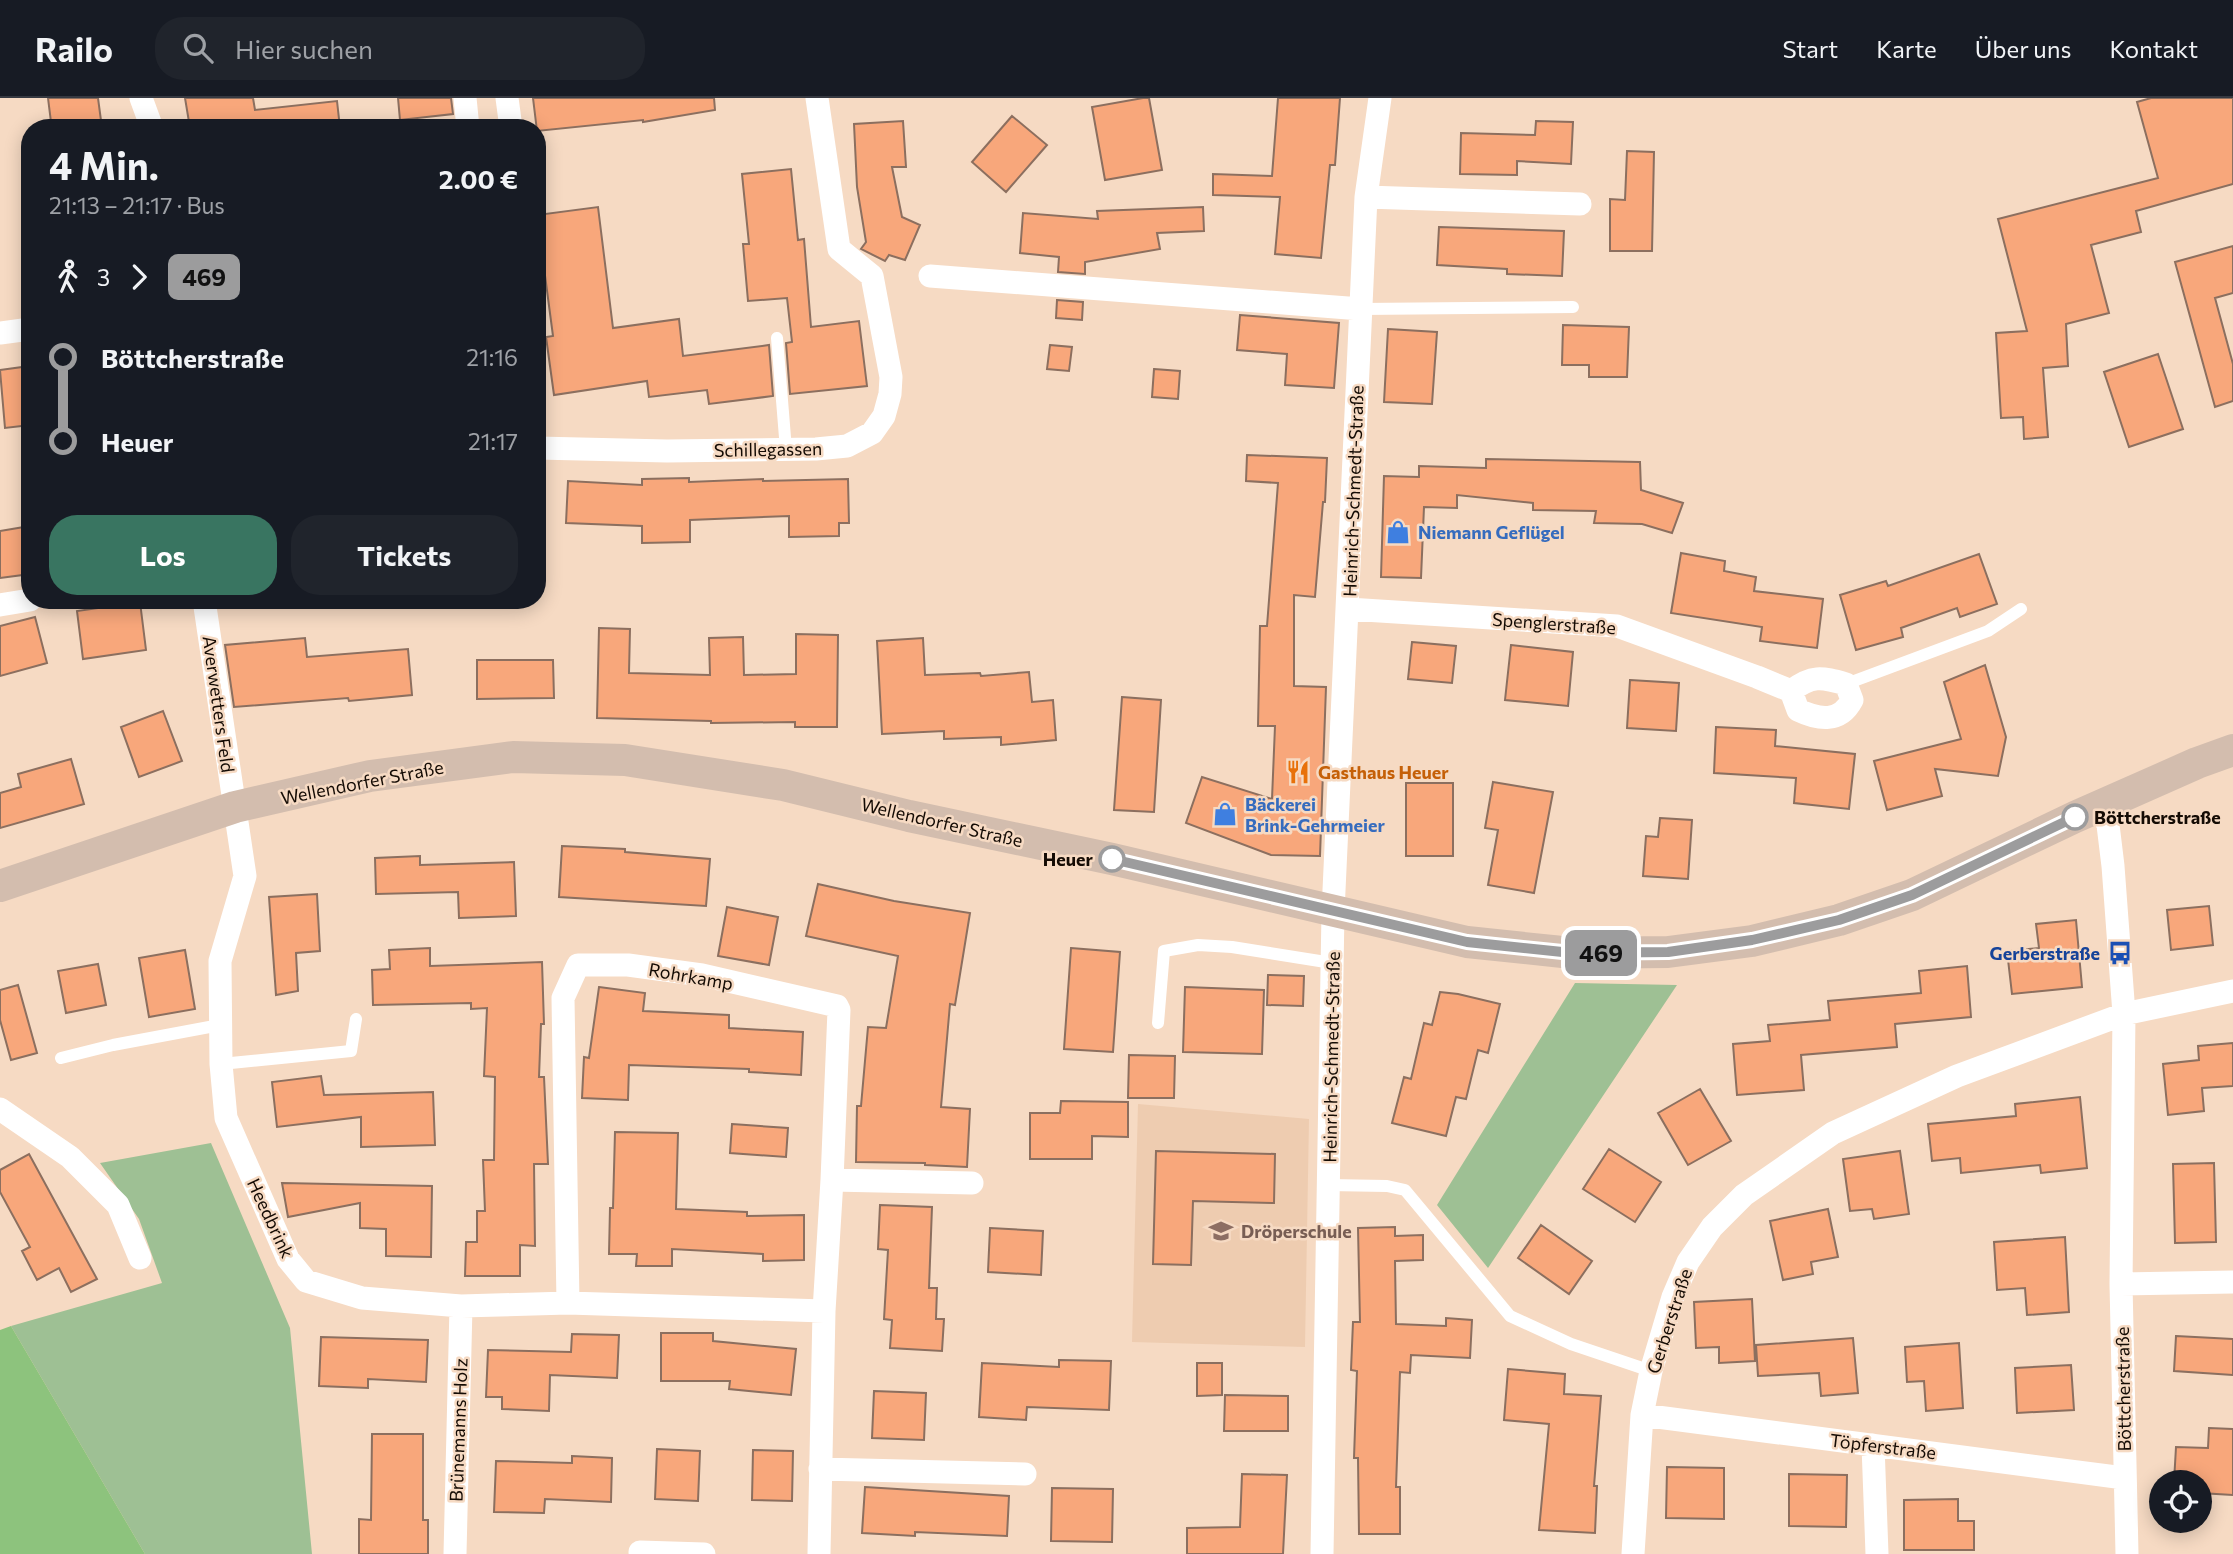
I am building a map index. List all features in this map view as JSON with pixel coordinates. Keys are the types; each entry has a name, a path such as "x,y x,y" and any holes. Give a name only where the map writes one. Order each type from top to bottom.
{"street":[{"path":"141,98 149,119"},
{"path":"465,98 467,119"},
{"path":"508,98 510,119"},
{"name":"Schillegassen","path":"546,448 786,450 847,446 872,433 884,416 891,377 872,276 839,249 835,206 817,98"},
{"name":"Heinrich-Schmedt-Straße","path":"1322,1554 1333,912 1366,197 1380,98"},
{"path":"1366,197 1580,204"},
{"path":"930,276 1361,309"},
{"path":"0,333 21,330"},
{"path":"0,604 21,601"},
{"name":"Averwetters Feld","path":"205,609 235,807"},
{"name":"Spenglerstraße","path":"1348,609 1617,626 1791,691"},
{"path":"1823,677 1846,684 1852,700 1847,710 1838,715 1816,718 1798,710 1791,691 1804,681 1823,677"},
{"name":"Wellendorfer Straße","path":"0,886 235,807 408,769 513,757 625,760 783,785 1467,942 1572,953 1668,952 1740,942 1839,920 1912,895 2196,763 2233,750"},
{"name":"Heedbrink","path":"235,807 245,876 220,961 221,1063 226,1118 288,1259 306,1281 362,1298 461,1306 568,1303 824,1311"},
{"name":"Böttcherstraße","path":"2100,807 2108,825 2113,866 2123,1014 2121,1283 2127,1554"},
{"name":"Rohrkamp","path":"568,1303 563,998 578,965 628,965 702,975 837,1006 839,1010 832,1180 824,1311"},
{"name":"Gerberstraße","path":"1633,1554 1642,1415 1651,1371 1688,1262 1712,1227 1744,1195 1833,1133 1957,1076 2123,1014 2233,990"},
{"path":"0,1110 70,1157 118,1205 141,1258"},
{"path":"832,1180 972,1184"},
{"path":"2121,1283 2233,1282"},
{"name":"Brünemanns Holz","path":"455,1554 461,1306"},
{"path":"819,1554 824,1311"},
{"name":"Töpferstraße","path":"1642,1415 2124,1478"},
{"path":"1873,1445 1877,1554"},
{"path":"820,1469 1025,1474"},
{"path":"639,1552 704,1554"}],"lane":[{"path":"1361,309 1573,307"},
{"path":"777,338 786,450"},
{"path":"1846,684 1988,631 2021,609"},
{"path":"1158,1023 1164,951 1198,945 1232,947 1332,963"},
{"path":"221,1063 351,1051 356,1018"},
{"path":"61,1058 113,1045 220,1025"},
{"path":"1328,1185 1387,1186 1405,1190 1510,1316 1571,1344 1651,1371"}],"shaded area":[{"name":"Dröperschule","path":"1138,1104 1309,1119 1305,1347 1132,1342"}],"green space":[{"path":"1575,983 1677,985 1488,1268 1437,1205"},
{"path":"211,1143 290,1328 312,1554 145,1554 11,1326 162,1283 139,1219 100,1163"},
{"path":"11,1326 145,1554 0,1554 0,1330"}],"building":[{"path":"48,98 98,98 101,119 51,119"},
{"path":"185,98 253,98 255,110 337,101 339,119 188,119"},
{"path":"398,98 451,98 453,114 400,119"},
{"path":"533,98 714,98 715,110 643,122 546,130 546,119 536,119"},
{"path":"1149,98 1162,170 1105,180 1092,107"},
{"path":"1278,98 1340,98 1335,165 1330,165 1321,258 1275,254 1280,197 1213,195 1213,174 1272,176"},
{"path":"2151,98 2233,98 2233,184 2136,211 2141,232 2091,245 2109,313 2066,324 2068,366 2043,368 2048,437 2024,439 2023,417 2001,418 1996,333 2027,331 1998,219 2158,178 2137,102"},
{"path":"1012,116 1047,145 1006,192 972,162"},
{"path":"903,121 906,167 892,167 902,217 920,225 905,260 889,255 885,261 861,249 866,242 857,187 854,124"},
{"path":"1536,121 1573,122 1571,164 1517,161 1517,175 1460,174 1461,133 1535,135"},
{"path":"1627,151 1654,152 1652,251 1610,251 1610,199 1625,200"},
{"path":"791,169 798,240 804,239 811,327 859,321 867,386 790,394 786,343 792,342 787,298 748,301 743,244 749,244 742,174"},
{"path":"598,207 613,328 679,319 683,356 769,345 773,396 709,404 707,390 649,397 647,381 554,395 546,337 553,336 546,283 546,214"},
{"path":"1203,207 1204,231 1157,233 1160,249 1085,262 1085,274 1058,272 1059,257 1020,253 1023,213 1098,219 1097,211"},
{"path":"1439,227 1564,231 1562,276 1507,274 1507,269 1437,265"},
{"path":"2233,246 2233,293 2215,298 2233,364 2233,401 2215,407 2175,262"},
{"path":"1057,300 1083,302 1082,320 1056,318"},
{"path":"1240,315 1339,323 1334,388 1285,385 1287,354 1237,350"},
{"path":"1563,325 1629,327 1627,377 1589,377 1589,365 1562,365"},
{"path":"1388,329 1437,332 1432,404 1384,402"},
{"path":"1050,345 1072,347 1069,371 1047,369"},
{"path":"2158,354 2183,429 2129,447 2104,372"},
{"path":"21,367 21,426 5,428 0,370"},
{"path":"1154,369 1180,371 1178,399 1152,397"},
{"path":"1247,455 1327,458 1315,597 1294,595 1294,686 1326,687 1320,856 1271,855 1186,823 1202,777 1272,799 1275,726 1258,726 1260,626 1267,626 1278,483 1246,481"},
{"path":"1486,459 1640,462 1641,490 1683,503 1672,533 1642,524 1594,523 1596,511 1533,510 1533,503 1457,495 1457,508 1424,507 1421,578 1381,577 1384,476 1419,477 1419,466 1486,468"},
{"path":"689,478 689,482 848,479 849,523 839,523 839,536 789,537 789,516 690,520 690,542 642,543 642,526 566,523 568,481 642,485 642,479"},
{"path":"21,528 21,575 0,578 0,531"},
{"path":"1681,553 1725,561 1724,571 1756,577 1754,591 1823,599 1817,648 1760,641 1762,627 1671,613"},
{"path":"1979,554 1997,604 1960,617 1957,608 1901,628 1903,637 1856,650 1840,595 1886,581 1888,586"},
{"path":"141,609 146,650 83,659 77,611"},
{"path":"35,617 47,663 0,676 0,626"},
{"path":"599,628 630,629 629,673 710,675 709,638 743,637 744,675 796,674 796,634 838,635 837,727 795,727 795,722 711,723 597,718"},
{"path":"305,638 307,657 408,649 412,695 234,707 225,645"},
{"path":"923,638 925,675 980,673 981,676 1029,672 1032,702 1053,700 1056,740 1001,745 1001,737 944,739 944,731 882,734 877,641"},
{"path":"1412,642 1456,646 1452,683 1408,679"},
{"path":"1511,645 1573,652 1568,706 1505,700"},
{"path":"477,660 553,660 554,698 477,699"},
{"path":"1985,665 2006,737 1998,776 1935,769 1942,796 1887,810 1874,761 1961,739 1944,682"},
{"path":"1630,680 1679,683 1676,731 1627,728"},
{"path":"1122,697 1161,700 1154,812 1114,810"},
{"path":"163,711 182,761 139,777 121,727"},
{"path":"1716,727 1776,730 1775,746 1855,754 1849,809 1794,803 1796,778 1714,773"},
{"path":"71,759 84,804 0,828 0,793 21,787 18,774"},
{"path":"1493,782 1553,792 1534,893 1488,885 1498,830 1485,828"},
{"path":"1406,783 1453,783 1453,856 1406,856"},
{"path":"1660,818 1692,820 1688,879 1643,876 1646,836 1658,837"},
{"path":"562,846 625,849 625,852 710,859 706,906 559,897"},
{"path":"420,856 420,865 514,862 516,916 459,918 458,892 376,894 375,858"},
{"path":"818,884 894,901 970,913 955,1005 950,1004 941,1107 970,1109 967,1167 925,1163 856,1162 857,1106 861,1106 868,1027 886,1028 898,956 806,936"},
{"path":"317,894 320,951 296,953 298,991 276,995 269,897"},
{"path":"2209,906 2213,945 2171,950 2167,910"},
{"path":"727,907 778,917 769,965 718,956"},
{"path":"2076,920 2082,987 2012,994 2007,951 2039,948 2036,924"},
{"path":"430,948 430,966 542,962 544,1024 541,1024 539,1077 544,1077 548,1164 534,1164 535,1246 520,1245 520,1276 465,1276 466,1242 477,1242 477,1211 485,1211 483,1160 494,1160 495,1077 484,1076 487,1008 471,1009 471,1003 373,1005 372,970 390,969 389,950"},
{"path":"1071,948 1120,952 1113,1052 1064,1049"},
{"path":"185,950 195,1009 149,1017 139,958"},
{"path":"98,964 106,1005 66,1013 58,971"},
{"path":"1967,966 1971,1017 1895,1024 1897,1047 1801,1055 1804,1090 1737,1095 1733,1044 1770,1041 1768,1025 1830,1020 1828,1001 1921,993 1919,971"},
{"path":"1268,975 1304,976 1303,1006 1267,1005"},
{"path":"18,985 37,1053 11,1060 0,1020 0,990"},
{"path":"599,987 645,993 643,1011 729,1015 729,1028 803,1032 801,1075 749,1072 749,1069 629,1065 628,1100 582,1098 584,1057 589,1058"},
{"path":"1185,987 1264,990 1262,1054 1183,1052"},
{"path":"1440,992 1500,1004 1488,1053 1478,1050 1466,1099 1456,1097 1446,1136 1392,1123 1404,1077 1411,1079 1424,1023 1432,1025"},
{"path":"2233,1043 2233,1086 2202,1088 2204,1111 2168,1115 2163,1064 2199,1060 2198,1046"},
{"path":"1129,1055 1175,1056 1174,1098 1128,1098"},
{"path":"321,1076 324,1095 433,1092 435,1145 361,1147 361,1117 277,1127 272,1082"},
{"path":"1700,1089 1731,1141 1688,1165 1658,1113"},
{"path":"2080,1097 2087,1168 2041,1173 2040,1165 1961,1173 1960,1158 1932,1161 1928,1124 2016,1116 2015,1104"},
{"path":"1061,1101 1128,1102 1128,1137 1092,1136 1092,1159 1030,1159 1030,1113 1060,1113"},
{"path":"732,1124 788,1128 786,1157 730,1153"},
{"path":"615,1132 678,1133 676,1209 747,1212 747,1216 804,1215 804,1260 763,1261 763,1254 672,1249 672,1266 636,1266 637,1254 609,1254"},
{"path":"1609,1149 1661,1182 1635,1222 1583,1189"},
{"path":"1156,1151 1275,1154 1274,1203 1193,1201 1191,1265 1153,1264"},
{"path":"1900,1151 1909,1214 1874,1219 1872,1209 1850,1211 1843,1159"},
{"path":"29,1154 97,1279 71,1292 59,1268 37,1280 22,1251 30,1247 0,1192 0,1170"},
{"path":"2214,1163 2216,1242 2175,1243 2173,1164"},
{"path":"282,1183 432,1186 431,1257 386,1256 386,1229 360,1228 360,1203 288,1217"},
{"path":"880,1205 932,1207 929,1288 937,1288 936,1319 944,1319 942,1351 890,1348 892,1320 884,1319 888,1250 878,1249"},
{"path":"1828,1209 1838,1257 1811,1262 1813,1274 1783,1280 1770,1221"},
{"path":"1541,1225 1592,1261 1569,1294 1518,1258"},
{"path":"1395,1227 1395,1236 1423,1235 1423,1260 1395,1261 1396,1324 1446,1326 1446,1318 1472,1320 1470,1358 1411,1355 1410,1373 1400,1372 1396,1487 1400,1487 1400,1534 1359,1534 1358,1458 1354,1458 1357,1371 1351,1370 1353,1322 1360,1322 1358,1228"},
{"path":"990,1228 1043,1231 1041,1275 988,1272"},
{"path":"2065,1237 2069,1312 2027,1315 2025,1288 1997,1290 1994,1242"},
{"path":"1752,1299 1755,1361 1719,1363 1719,1347 1696,1348 1694,1302"},
{"path":"661,1333 713,1333 713,1341 796,1349 791,1395 729,1389 730,1381 661,1381"},
{"path":"572,1334 619,1335 617,1378 550,1375 549,1411 502,1409 502,1397 486,1397 488,1350 571,1352"},
{"path":"2176,1336 2233,1339 2233,1375 2174,1371"},
{"path":"321,1337 428,1340 426,1382 368,1379 368,1388 319,1386"},
{"path":"1853,1338 1858,1393 1821,1396 1819,1373 1758,1376 1756,1345"},
{"path":"1959,1343 1963,1408 1926,1411 1924,1381 1907,1382 1905,1347"},
{"path":"1059,1360 1111,1361 1109,1410 1027,1407 1026,1420 979,1417 982,1363 1059,1367"},
{"path":"1197,1363 1222,1363 1222,1395 1197,1396"},
{"path":"2071,1365 2074,1410 2017,1413 2015,1368"},
{"path":"1508,1369 1565,1374 1564,1394 1601,1396 1594,1486 1597,1486 1595,1533 1539,1530 1549,1424 1504,1420"},
{"path":"874,1391 926,1393 924,1440 872,1438"},
{"path":"1225,1395 1288,1396 1288,1431 1224,1431"},
{"path":"2209,1428 2233,1429 2233,1495 2212,1494 2212,1470 2175,1470 2176,1447 2208,1448"},
{"path":"372,1434 423,1434 423,1520 428,1520 428,1554 359,1554 359,1519 371,1520"},
{"path":"657,1449 700,1451 698,1501 655,1499"},
{"path":"753,1450 793,1451 792,1501 752,1500"},
{"path":"572,1456 612,1458 611,1502 545,1499 544,1513 494,1512 496,1461 572,1463"},
{"path":"1667,1467 1724,1468 1724,1519 1666,1518"},
{"path":"1242,1474 1287,1475 1283,1554 1187,1554 1187,1528 1240,1527"},
{"path":"1789,1474 1847,1475 1846,1527 1789,1526"},
{"path":"865,1487 1009,1496 1007,1536 862,1533"},
{"path":"1052,1488 1113,1489 1112,1542 1051,1541"},
{"path":"1958,1499 1958,1521 1974,1521 1974,1550 1904,1550 1904,1500"}],"bus line":[{"name":"469","path":"1112,859 1467,942 1572,953 1668,952 1752,940 1839,920 1912,895 2075,817"}],"place":[{"name":"Niemann Geflügel","path":"1398,532"},
{"name":"Gasthaus Heuer","path":"1298,772"},
{"name":"Bäckerei Brink-Gehrmeier","path":"1225,814"},
{"name":"Böttcherstraße","path":"2075,817"},
{"name":"Heuer","path":"1112,859"},
{"name":"Gerberstraße","path":"2120,953"},
{"name":"Dröperschule","path":"1221,1231"}]}
